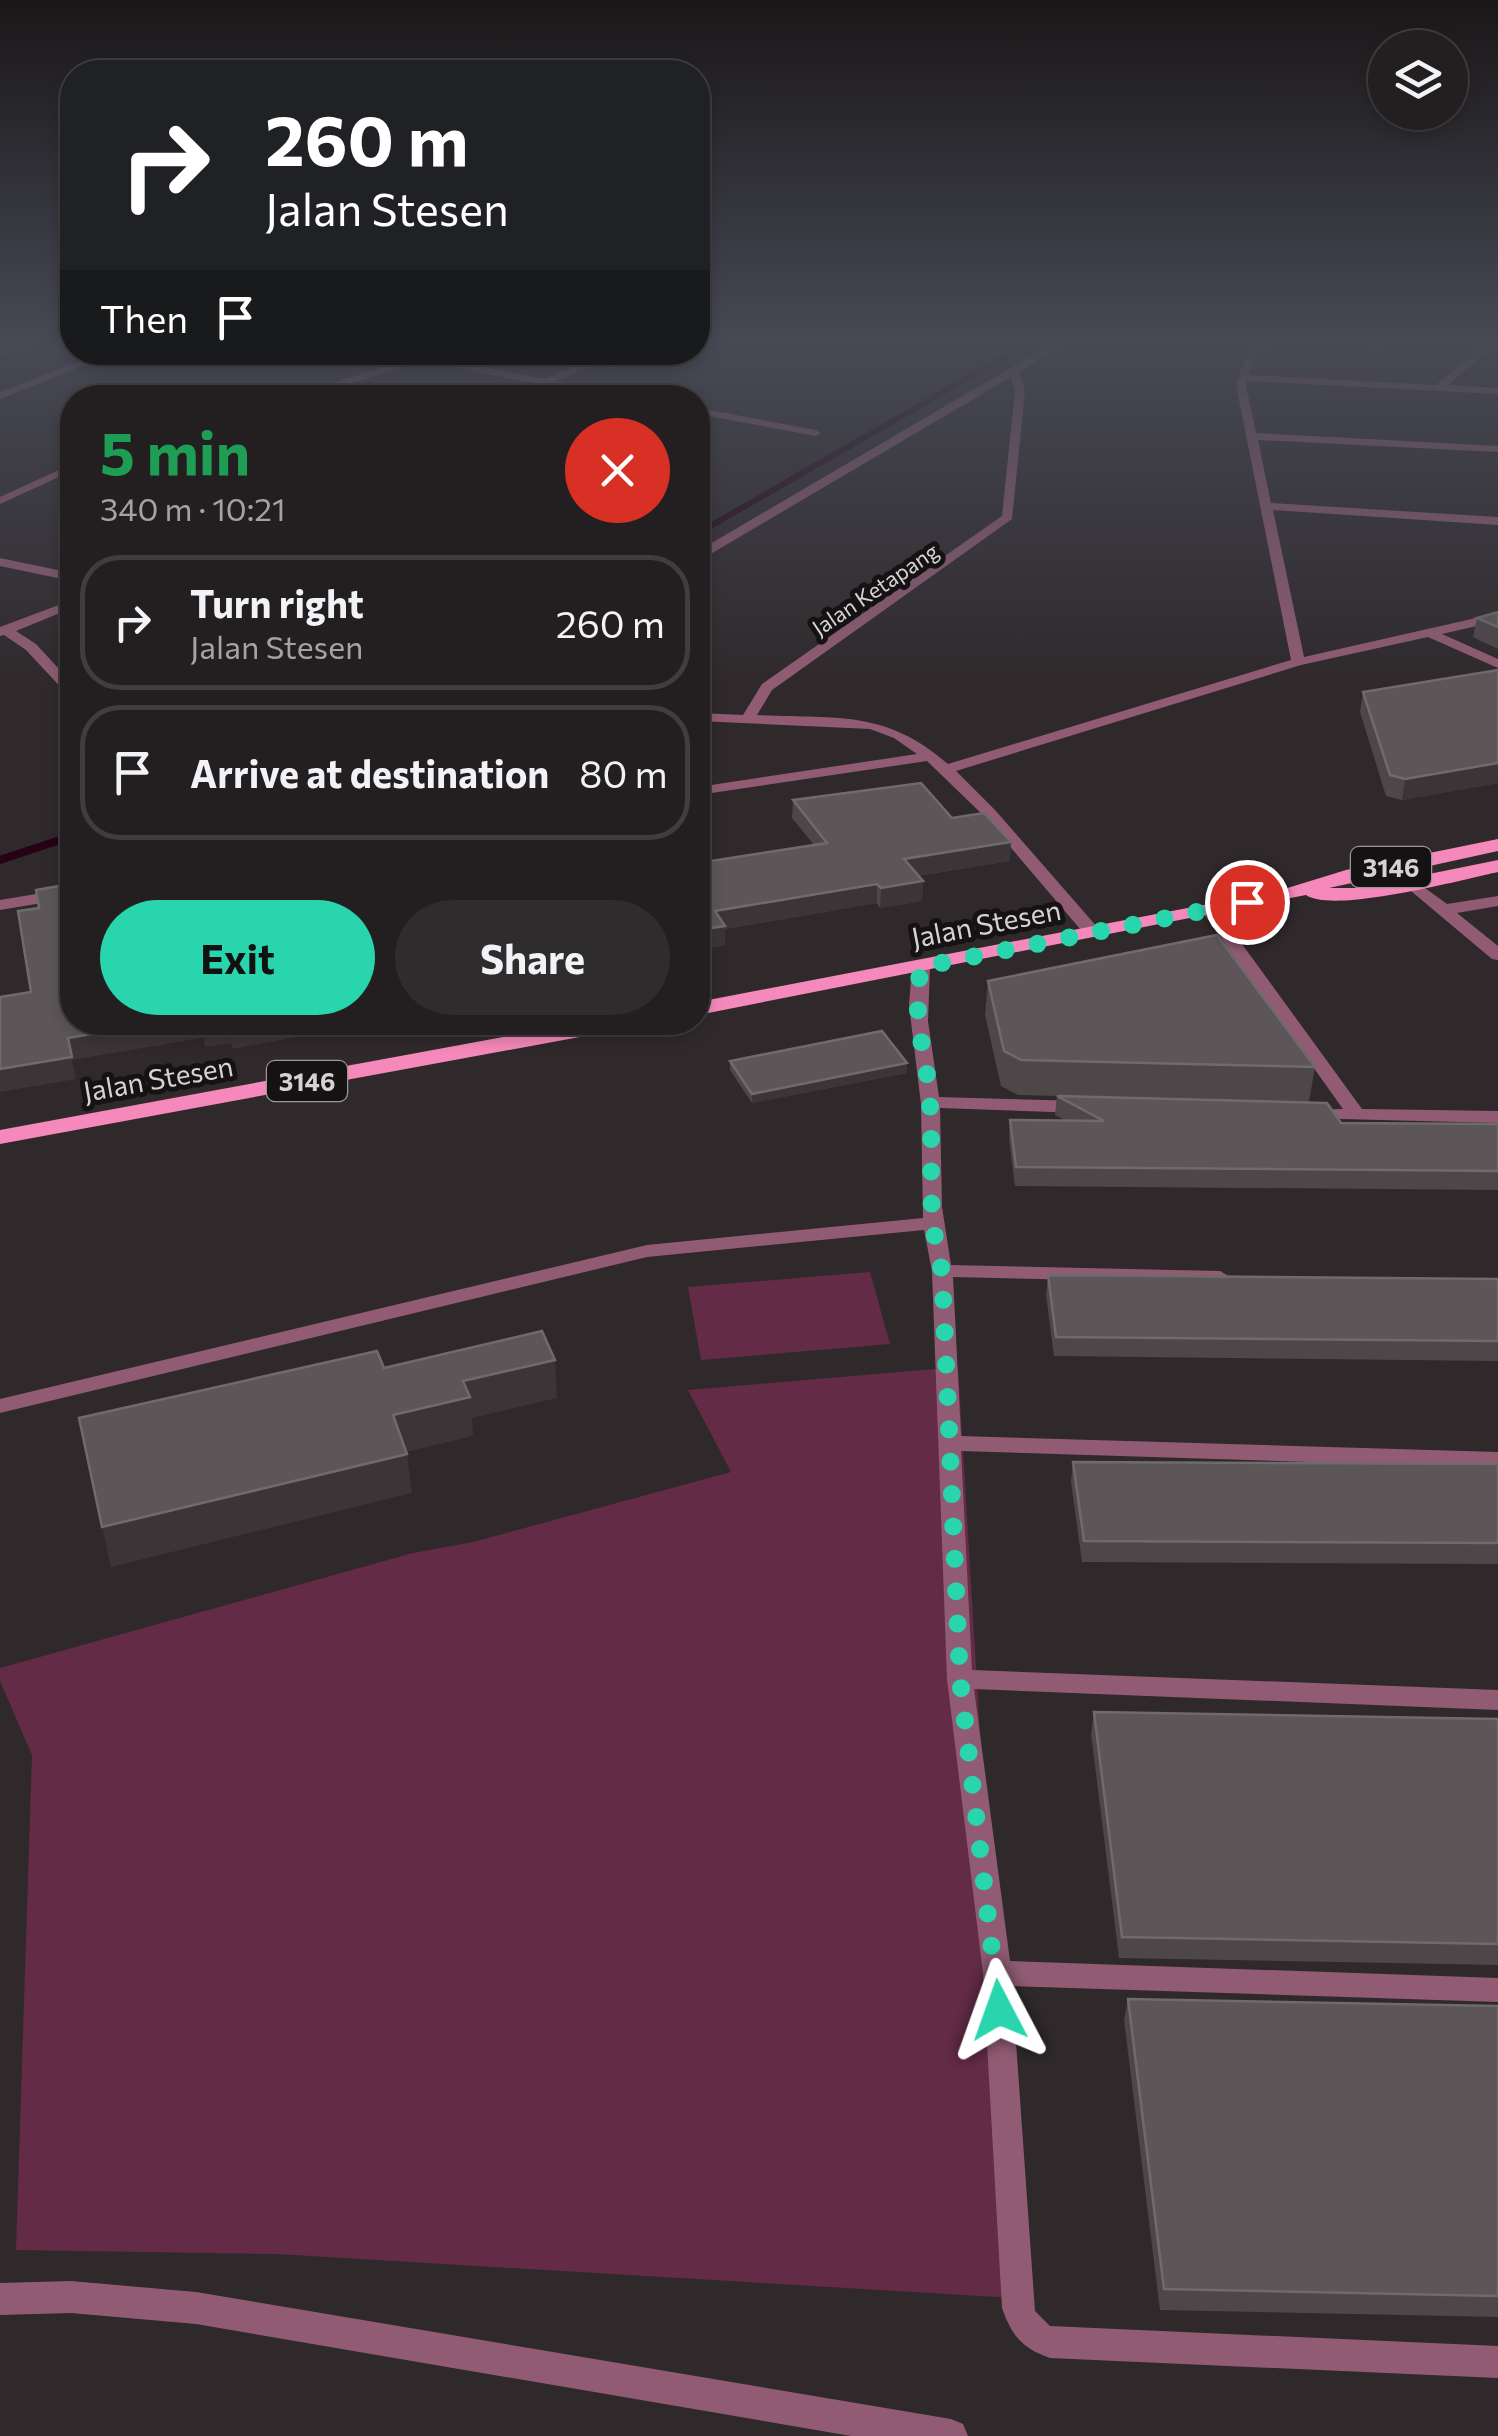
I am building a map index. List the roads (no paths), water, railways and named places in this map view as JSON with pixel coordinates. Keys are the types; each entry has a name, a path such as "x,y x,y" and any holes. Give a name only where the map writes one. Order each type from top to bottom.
{"main road":[{"name":"3146","path":"1286,894 1346,876 1493,846"},
{"name":"3146","path":"1286,894 1360,894 1498,866"},
{"name":"Jalan Stesen","path":"710,1006 1286,894"},
{"name":"Jalan Stesen","path":"0,1137 553,1035"}],"street":[{"path":"710,549 867,457"},
{"name":"Jalan Ketapang","path":"749,718 767,687 1008,517 1014,457"},
{"path":"1255,457 1298,662"},
{"path":"0,501 60,472"},
{"path":"1266,506 1498,521"},
{"path":"0,562 60,574"},
{"path":"3,631 60,609"},
{"path":"946,769 1298,662 1498,617"},
{"path":"3,631 31,647 60,678"},
{"path":"1430,633 1498,664"},
{"path":"710,717 887,727 946,769 1092,932"},
{"path":"710,789 932,756"},
{"path":"1411,884 1498,955"},
{"path":"0,906 60,894"},
{"path":"1442,910 1498,901"},
{"path":"1208,910 1358,1115"},
{"path":"921,967 914,1004 930,1102 929,1223 942,1271 960,1679 997,1973 1018,2308 1023,2324 1036,2338 1498,2362"},
{"path":"930,1102 1105,1108"},
{"path":"1299,1114 1498,1117"},
{"path":"0,1406 647,1251 929,1223"},
{"path":"942,1271 1240,1277"},
{"path":"952,1442 1498,1460"},
{"path":"960,1679 1498,1700"},
{"path":"997,1973 1498,1990"},
{"path":"0,2300 72,2296 196,2308 950,2436"}],"waterway":[{"path":"710,526 831,457"},
{"path":"0,860 60,840"}]}
